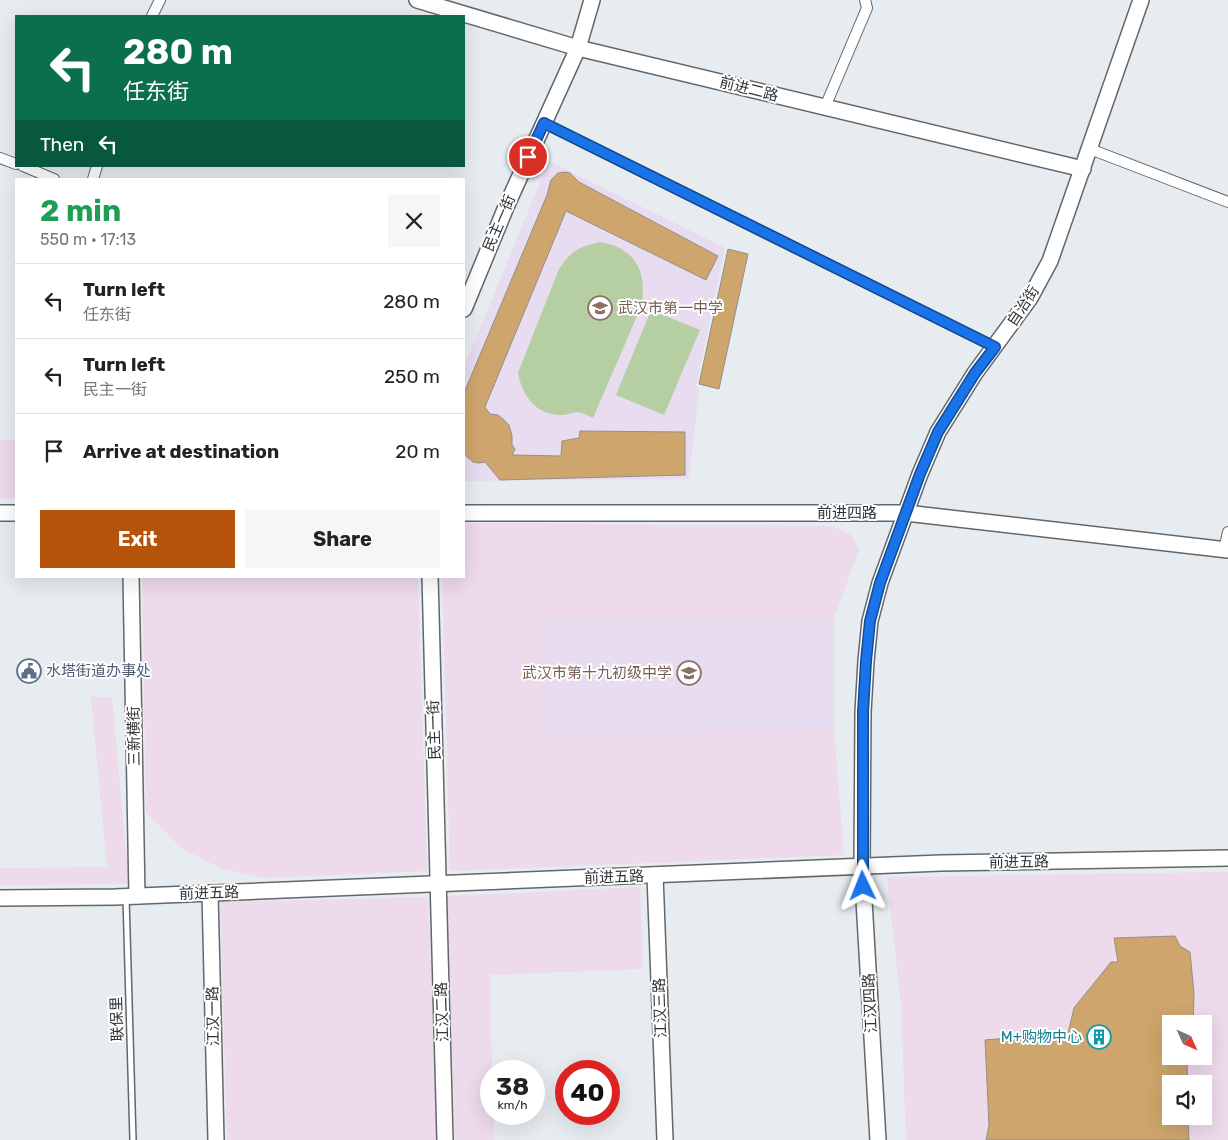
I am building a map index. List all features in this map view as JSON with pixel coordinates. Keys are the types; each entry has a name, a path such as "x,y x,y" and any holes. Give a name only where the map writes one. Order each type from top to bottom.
{"street":[{"path":"152,15 160,0"},
{"name":"前进二路","path":"417,0 578,48 1083,169"},
{"name":"民主一街","path":"465,306 506,207 578,48 592,0"},
{"path":"825,107 867,8 865,0"},
{"name":"自治街","path":"862,866 863,712 866,661 870,621 880,583 920,474 938,432 975,373 1030,298 1050,261 1141,0"},
{"path":"544,123 995,347"},
{"path":"1090,149 1228,202"},
{"path":"0,158 15,164"},
{"path":"25,167 52,178"},
{"path":"0,513 15,513"},
{"name":"前进四路","path":"465,514 906,513 1226,550"},
{"path":"1226,550 1228,532"},
{"name":"三新横街","path":"131,578 132,896"},
{"name":"民主一街","path":"430,578 438,884"},
{"name":"前进五路","path":"0,898 132,896 941,863 1228,858"},
{"name":"江汉四路","path":"862,866 878,1140"},
{"name":"江汉三路","path":"655,875 665,1140"},
{"name":"江汉二路","path":"438,884 445,1140"},
{"name":"江汉一路","path":"210,893 216,1140"}],"lane":[{"name":"联保里","path":"132,896 133,1140"}],"shaded area":[{"name":"武汉市第一中学","path":"549,161 725,248 696,386 699,391 689,479 465,481 465,365"},
{"path":"0,440 15,440 15,498 0,499"},
{"path":"465,523 831,526 851,534 859,550 834,618 545,617 546,733 834,728 844,855 450,871 442,578 465,578"},
{"path":"142,578 418,578 427,871 263,878 220,868 181,848 146,812"},
{"name":"武汉市第十九初级中学","path":"545,617 834,618 834,728 546,733"},
{"path":"91,697 112,697 129,884 0,885 0,868 107,867"},
{"path":"1228,872 1228,1140 906,1140 901,1005 887,877"},
{"path":"640,887 643,969 490,975 492,1060 480,1060 480,1125 494,1125 494,1140 455,1140 447,896"},
{"path":"428,897 437,1140 227,1140 220,902"}],"green space":[{"path":"600,242 623,250 637,264 643,283 641,307 593,418 578,412 563,415 545,412 532,403 527,396 518,373 559,269 576,250"},
{"path":"651,310 700,330 664,415 616,395"}],"building":[{"path":"558,173 570,173 579,182 718,256 706,280 566,211 485,407 490,414 498,415 509,425 512,445 515,449 512,455 561,456 562,441 579,438 580,431 685,432 685,475 500,480 485,462 473,462 465,455 465,391 547,195 551,180"},
{"path":"728,249 748,254 719,389 699,384"},
{"name":"M+购物中心","path":"1175,936 1180,946 1190,952 1194,993 1193,1015 1162,1015 1162,1065 1188,1065 1187,1075 1162,1075 1162,1125 1188,1125 1189,1140 986,1140 989,1125 985,1040 1068,1033 1074,1008 1111,962 1118,962 1114,938"}],"place":[{"name":"武汉市第一中学","path":"600,308"},
{"name":"水塔街道办事处","path":"29,671"},
{"name":"武汉市第十九初级中学","path":"689,673"},
{"name":"M+购物中心","path":"1099,1037"}],"route":[{"path":"528,157 544,123 995,347 975,373 938,432 920,474 880,583 870,621 863,712 863,886"}]}
